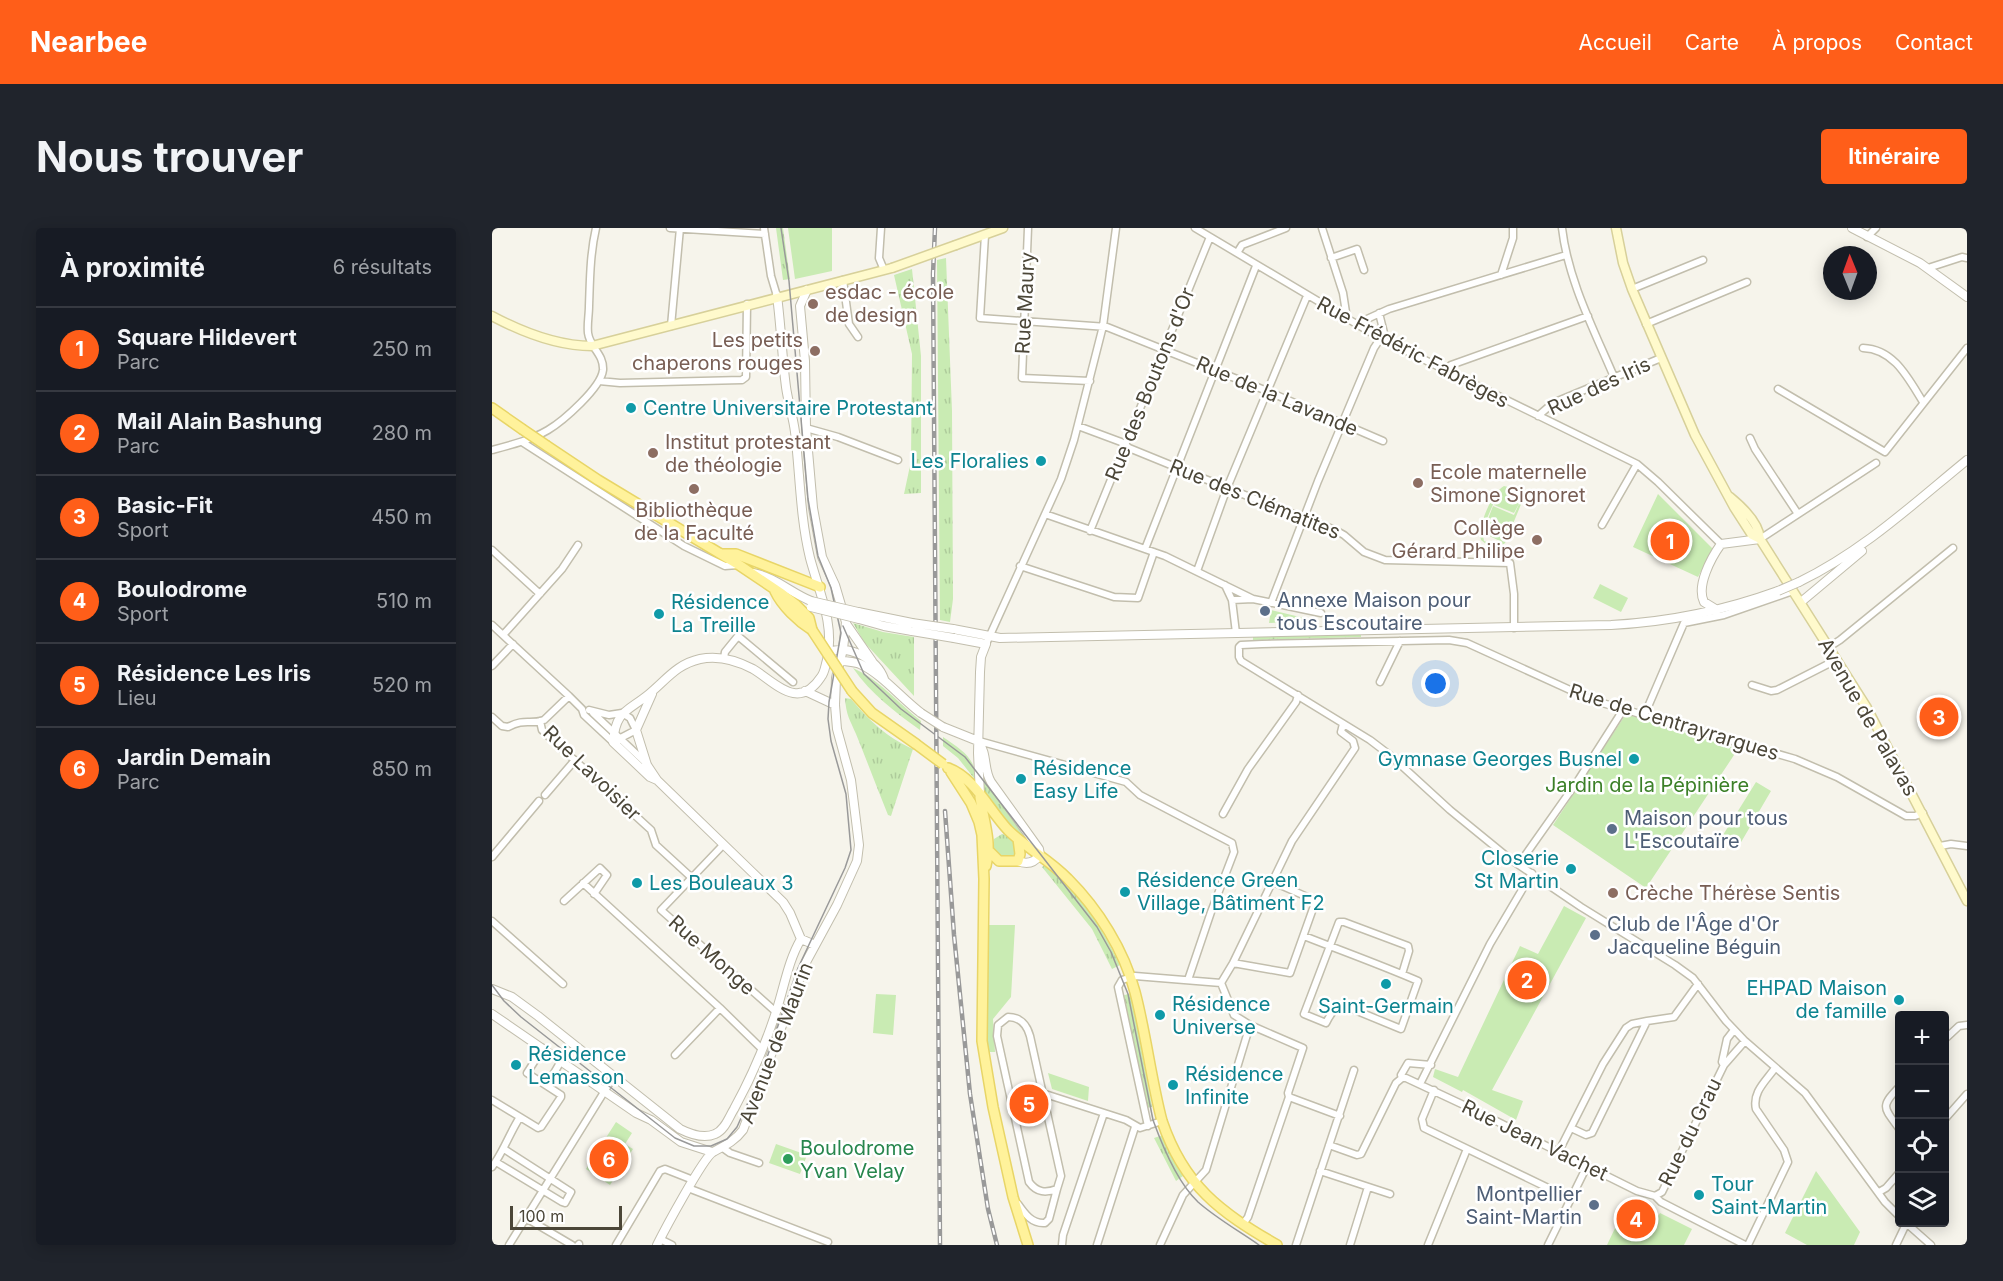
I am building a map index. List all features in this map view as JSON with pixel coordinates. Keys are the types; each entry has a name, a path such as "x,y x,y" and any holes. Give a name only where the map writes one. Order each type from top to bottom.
{"main road":[{"path":"492,316 542,337 577,346 592,346 777,296 888,269 1003,228"},
{"name":"Avenue de Palavas","path":"1616,228 1623,263 1632,289 1699,443 1730,497 1740,505 1760,533 1760,539 1867,708 1967,901"},
{"path":"492,408 547,446 739,565 777,595 798,619 812,630 852,691 872,713 961,775 1018,839 1067,878 1081,893 1111,936 1130,977 1135,991 1162,1121 1187,1175 1207,1197 1243,1224 1277,1245"},
{"path":"719,554 736,554 815,583"},
{"path":"777,595 795,604 809,618 812,630"},
{"path":"945,766 971,802 979,822 984,879 982,1041 1012,1197 1028,1245"},
{"path":"980,795 990,852 984,879"},
{"path":"989,838 996,830 1007,828"},
{"path":"990,852 999,861 1018,861 1020,854 1018,839"}],"street":[{"path":"492,450 522,442 547,431 593,390 603,373 603,363 592,346 588,334 591,261 596,228"},
{"path":"670,228 764,231 771,276 777,296 786,387 795,433 800,494 810,556 815,583 830,630 829,652 820,678 805,691"},
{"path":"671,326 680,228"},
{"path":"881,228 879,258 888,269"},
{"name":"Rue Maury","path":"1028,228 1022,378 1090,381"},
{"path":"980,795 978,741 981,657 1061,479 1078,426 1103,326 1116,228"},
{"name":"Rue Frédéric Fabrèges","path":"1195,228 1380,338 1637,464 1721,544"},
{"path":"1237,253 1242,245 1286,228"},
{"path":"1322,228 1343,293 1347,319"},
{"path":"1502,275 1513,238 1513,228"},
{"path":"1562,228 1566,255 1588,316 1614,377"},
{"path":"1852,228 1928,268 1967,297"},
{"path":"1867,237 1875,228"},
{"name":"Rue de la Lavande","path":"984,235 980,318 1103,326 1267,391 1383,441"},
{"name":"Rue des Boutons d'Or","path":"1090,531 1210,237"},
{"path":"1331,258 1357,249 1364,270"},
{"path":"1356,324 1379,313 1566,255"},
{"path":"1928,268 1962,257 1967,258"},
{"path":"1632,289 1703,260"},
{"path":"1145,549 1256,266"},
{"path":"843,280 849,324 858,338"},
{"path":"1646,324 1747,282"},
{"path":"807,290 800,306 805,361 806,428 813,508 822,554 835,585 846,622 881,672 884,680"},
{"path":"790,294 800,306"},
{"path":"1197,571 1227,488 1307,296"},
{"path":"599,381 620,383 742,380 747,377 747,304"},
{"path":"1271,603 1375,345 1384,333 1379,313"},
{"path":"1444,371 1451,365 1588,316"},
{"path":"1863,348 1874,348 1896,362 1923,402"},
{"path":"1778,389 1885,452 1967,348"},
{"name":"Rue des Iris","path":"1538,416 1553,403 1661,358"},
{"name":"Rue des Clématites","path":"1078,426 1335,530 1344,534 1364,552 1385,560 1510,563 1514,594 1514,628"},
{"path":"806,428 838,437 898,460"},
{"path":"1750,438 1798,514"},
{"path":"522,442 684,546 725,566 739,565"},
{"path":"912,627 952,629 1000,638 1641,624 1719,610 1799,582 1847,556 1889,526 1967,460"},
{"path":"1719,610 1704,603 1701,592 1708,570 1721,544 1760,539 1876,463"},
{"path":"1602,525 1637,464"},
{"path":"1045,514 1154,552 1253,599 1321,613"},
{"path":"1801,602 1878,538 1889,526"},
{"path":"503,635 562,569 578,544"},
{"path":"1828,647 1840,640 1953,548"},
{"path":"492,550 540,594"},
{"path":"1020,566 1114,597 1138,598 1154,552"},
{"path":"750,573 766,575 811,604"},
{"path":"1225,585 1232,600 1236,633"},
{"path":"1644,716 1684,623 1724,615 1793,591"},
{"path":"1232,600 1253,599"},
{"path":"795,604 811,604 986,644"},
{"path":"814,945 837,905 857,861 859,845 851,780 837,729 835,705 839,661 843,649 846,622"},
{"name":"Avenue de Maurin","path":"492,625 569,696 582,709 584,715 650,777 657,780"},
{"path":"724,658 725,652 738,636 793,682"},
{"name":"Rue de Centrayrargues","path":"1298,695 1241,661 1238,652 1241,645 1449,640 1467,643 1571,692 1623,710 1795,759 1837,777 1906,816 1923,813"},
{"path":"1380,682 1400,641"},
{"path":"492,666 513,644"},
{"path":"829,652 843,649 872,661"},
{"path":"829,652 839,661 858,663 884,680 921,713 943,727 978,741 1126,782 1140,795 1232,843 1234,852 1188,980"},
{"path":"654,690 636,730 613,742 617,719 622,713 654,690 680,666 701,659 724,658 752,668 781,690 805,691 835,705"},
{"path":"1752,685 1771,691 1777,690 1836,660"},
{"path":"1223,814 1248,768 1296,702 1298,695 1391,756 1450,810 1519,864 1581,907 1675,965 1698,984 1734,1030 1805,1093 1895,1212"},
{"path":"492,717 502,726 508,727 519,721 540,722 569,696"},
{"path":"582,709 609,715 622,713"},
{"name":"Avenue de Maurin","path":"590,710 647,765 657,780 783,902 801,939 814,945 747,1122 740,1135 723,1148 712,1152"},
{"path":"1519,864 1579,779 1623,710"},
{"name":"Avenue de Maurin","path":"622,713 630,718 636,730 647,765"},
{"name":"Rue Lavoisier","path":"540,722 542,730 651,830 656,844 692,878"},
{"path":"1221,983 1292,841 1355,748 1353,741 1341,732 1343,724"},
{"path":"978,741 984,749 988,778 1038,846 1040,855 1034,861 1026,864 1018,861"},
{"path":"545,795 575,760"},
{"path":"492,855 540,801"},
{"path":"1940,846 1951,844 1967,846"},
{"name":"Rue Monge","path":"723,845 661,910 776,1012"},
{"path":"564,901 599,868 606,873 594,894"},
{"path":"1420,1084 1491,944 1532,873"},
{"path":"1233,963 1290,973 1315,906 1314,901 1271,881"},
{"path":"583,884 762,1049"},
{"path":"492,921 563,984"},
{"path":"1304,936 1329,946 1402,974 1418,981 1401,1029 1345,1006 1330,1013 1326,1023 1304,1014 1329,946 1341,921 1406,945 1409,949 1402,974"},
{"name":"Avenue de Maurin","path":"723,1148 712,1135 724,1127 748,1084 776,1012 794,951 801,939"},
{"path":"1148,1126 1118,989 1122,980 1130,977 1221,983"},
{"path":"1221,983 1234,1015 1250,1025 1302,1046 1306,1053 1288,1093 1289,1097 1248,1218 1243,1224"},
{"path":"1559,1152 1603,1064 1626,1028 1632,1024 1674,1017 1698,984"},
{"path":"492,989 512,997 680,1129 698,1136 712,1135"},
{"path":"675,1055 720,1008"},
{"path":"492,1014 681,1142 712,1152 688,1188 659,1242 672,1245"},
{"path":"1012,1197 1032,1220 1045,1223 1049,1219 1058,1190 1061,1176 1028,1028 1013,1017 1004,1019 998,1028 999,1047 1029,1182 1036,1190 1042,1192 1058,1190"},
{"path":"1571,1128 1586,1135 1592,1133 1647,1021"},
{"path":"1160,1245 1183,1195 1206,1170 1250,1025"},
{"path":"1949,1035 1959,1026 1967,1025"},
{"name":"Rue du Grau","path":"1724,1065 1722,1062 1727,1040 1734,1030"},
{"path":"750,1037 767,1036"},
{"name":"Rue du Grau","path":"1655,1196 1662,1192 1724,1065 1745,1041"},
{"path":"492,1100 538,1128 541,1127 561,1097 527,1073 543,1048"},
{"path":"546,1085 561,1061"},
{"path":"1329,1145 1357,1155 1361,1154 1408,1063 1431,1065"},
{"path":"1746,1245 1788,1162 1785,1150 1756,1109 1754,1102 1757,1092 1775,1068"},
{"path":"1296,1245 1354,1070"},
{"path":"509,1245 614,1076"},
{"name":"Rue Jean Vachet","path":"1402,1078 1434,1090 1647,1196 1655,1196 1661,1202 1746,1245"},
{"path":"1434,1090 1422,1119 1424,1128 1571,1199"},
{"path":"1895,1091 1885,1105 1895,1123"},
{"path":"1042,1093 1126,1120 1135,1127 1148,1126 1162,1121"},
{"path":"1945,1119 1967,1094"},
{"path":"1289,1097 1340,1116"},
{"path":"1062,1245 1063,1235 1104,1113"},
{"path":"504,1149 572,1192 565,1203 494,1164 504,1149 508,1143 509,1134 520,1117"},
{"path":"1097,1245 1135,1127"},
{"path":"723,1148 730,1153 759,1163"},
{"path":"1428,1245 1467,1149"},
{"path":"1548,1245 1587,1166"},
{"path":"616,1245 660,1171 665,1169 693,1180"},
{"path":"1320,1171 1390,1194"},
{"path":"1879,1192 1886,1188 1898,1173"},
{"path":"1350,1245 1368,1187"},
{"path":"688,1188 828,1242"},
{"path":"526,1218 576,1244"},
{"path":"1896,1245 1903,1227"},
{"path":"1910,1227 1931,1245"}],"green space":[{"path":"776,228 783,228 790,279 783,280"},
{"path":"788,228 832,228 832,271 795,279"},
{"path":"946,258 952,411 953,599 950,622 940,620 937,260"},
{"path":"912,269 921,356 921,493 904,494 911,461 912,354 894,275"},
{"path":"1504,486 1516,489 1521,495 1522,502 1505,543 1500,547 1491,548 1481,540 1480,534 1490,502","holes":["1498,493 1494,505 1514,513 1520,502 1514,515 1493,506 1488,519 1509,528 1488,521 1483,533 1502,542 1494,545 1484,541 1482,530"]},
{"path":"1658,494 1713,549 1698,577 1633,547"},
{"path":"1600,584 1628,598 1621,612 1593,598"},
{"path":"1271,610 1304,618 1304,621 1269,623"},
{"path":"853,623 883,632 914,637 914,696 864,642"},
{"path":"1361,633 1361,637 1253,640 1253,635"},
{"path":"853,668 880,685 921,721 920,730 876,694"},
{"path":"845,698 851,699 887,734 913,749 891,816 888,815 849,717"},
{"name":"Jardin de la Pépinière","path":"1626,714 1738,749 1646,888 1553,825"},
{"path":"943,737 967,755 974,767 977,782 958,758 943,746"},
{"path":"982,775 1035,845 1009,825 983,792"},
{"path":"1756,782 1771,791 1740,844 1723,835"},
{"path":"1002,834 1014,843 1016,852 1012,857 1002,858 993,849 994,839"},
{"path":"1045,865 1069,886 1089,910 1120,965 1112,969 1092,929 1042,867"},
{"path":"1564,906 1586,918 1492,1090 1523,1101 1516,1120 1463,1090 1462,1092 1433,1077 1435,1069 1458,1077 1520,946 1538,954"},
{"path":"988,925 1015,925 1011,997 993,1019 995,1052 987,1052 985,1034"},
{"path":"1131,993 1152,1107 1145,1108 1122,996"},
{"path":"876,994 896,995 893,1035 873,1033"},
{"path":"1048,1073 1089,1087 1088,1101 1052,1089"},
{"path":"616,1122 632,1133 625,1144 633,1149 610,1185 586,1169"},
{"path":"1163,1135 1183,1176 1176,1181 1154,1138"},
{"name":"Boulodrome Yvan Velay","path":"776,1144 807,1155 800,1174 769,1163"},
{"path":"1816,1171 1860,1232 1854,1245 1807,1245 1785,1233"},
{"path":"1628,1201 1658,1216 1660,1213 1692,1229 1684,1245 1607,1245"}],"tram line":[{"path":"492,985 504,1001 521,1017 675,1138 694,1146 711,1146 727,1139 737,1127 763,1069 798,968 845,868 851,850 846,794 831,741 828,719 841,633 831,588 818,556 808,499 789,281 781,228"},
{"path":"843,626 864,674 901,709 965,757 1097,927 1111,952 1128,994 1153,1120 1171,1163 1184,1185 1198,1202 1259,1245"}],"railway":[{"path":"935,228 933,274 940,1245"},
{"path":"945,811 954,935 970,1094 988,1209 997,1245"}],"place":[{"name":"esdac - école de design","path":"813,304"},
{"name":"Les petits chaperons rouges","path":"815,351"},
{"name":"Centre Universitaire Protestant","path":"631,408"},
{"name":"Institut protestant de théologie","path":"653,453"},
{"name":"Les Floralies","path":"1041,461"},
{"name":"Ecole maternelle Simone Signoret","path":"1418,483"},
{"name":"Bibliothèque de la Faculté","path":"694,489"},
{"name":"Collège Gérard Philipe","path":"1537,540"},
{"name":"Square Hildevert","path":"1670,541"},
{"name":"Annexe Maison pour tous Escoutaire","path":"1265,611"},
{"name":"Résidence La Treille","path":"659,614"},
{"name":"Basic-Fit","path":"1939,717"},
{"name":"Gymnase Georges Busnel","path":"1634,759"},
{"name":"Résidence Easy Life","path":"1021,779"},
{"name":"Maison pour tous L'Escoutaïre","path":"1612,829"},
{"name":"Closerie St Martin","path":"1571,869"},
{"name":"Les Bouleaux 3","path":"637,883"},
{"name":"Résidence Green Village, Bâtiment F2","path":"1125,892"},
{"name":"Crèche Thérèse Sentis","path":"1613,893"},
{"name":"Club de l'Âge d'Or Jacqueline Béguin","path":"1595,935"},
{"name":"Mail Alain Bashung","path":"1527,980"},
{"name":"Saint-Germain","path":"1386,984"},
{"name":"EHPAD Maison de famille","path":"1899,1000"},
{"name":"Résidence Universe","path":"1160,1015"},
{"name":"Résidence Lemasson","path":"516,1065"},
{"name":"Résidence Infinite","path":"1173,1085"},
{"name":"Résidence Les Iris","path":"1029,1104"},
{"name":"Jardin Demain","path":"609,1159"},
{"name":"Boulodrome Yvan Velay","path":"788,1159"},
{"name":"Tour Saint-Martin","path":"1699,1195"},
{"name":"Montpellier Saint-Martin","path":"1594,1205"},
{"name":"Boulodrome","path":"1636,1219"}]}
